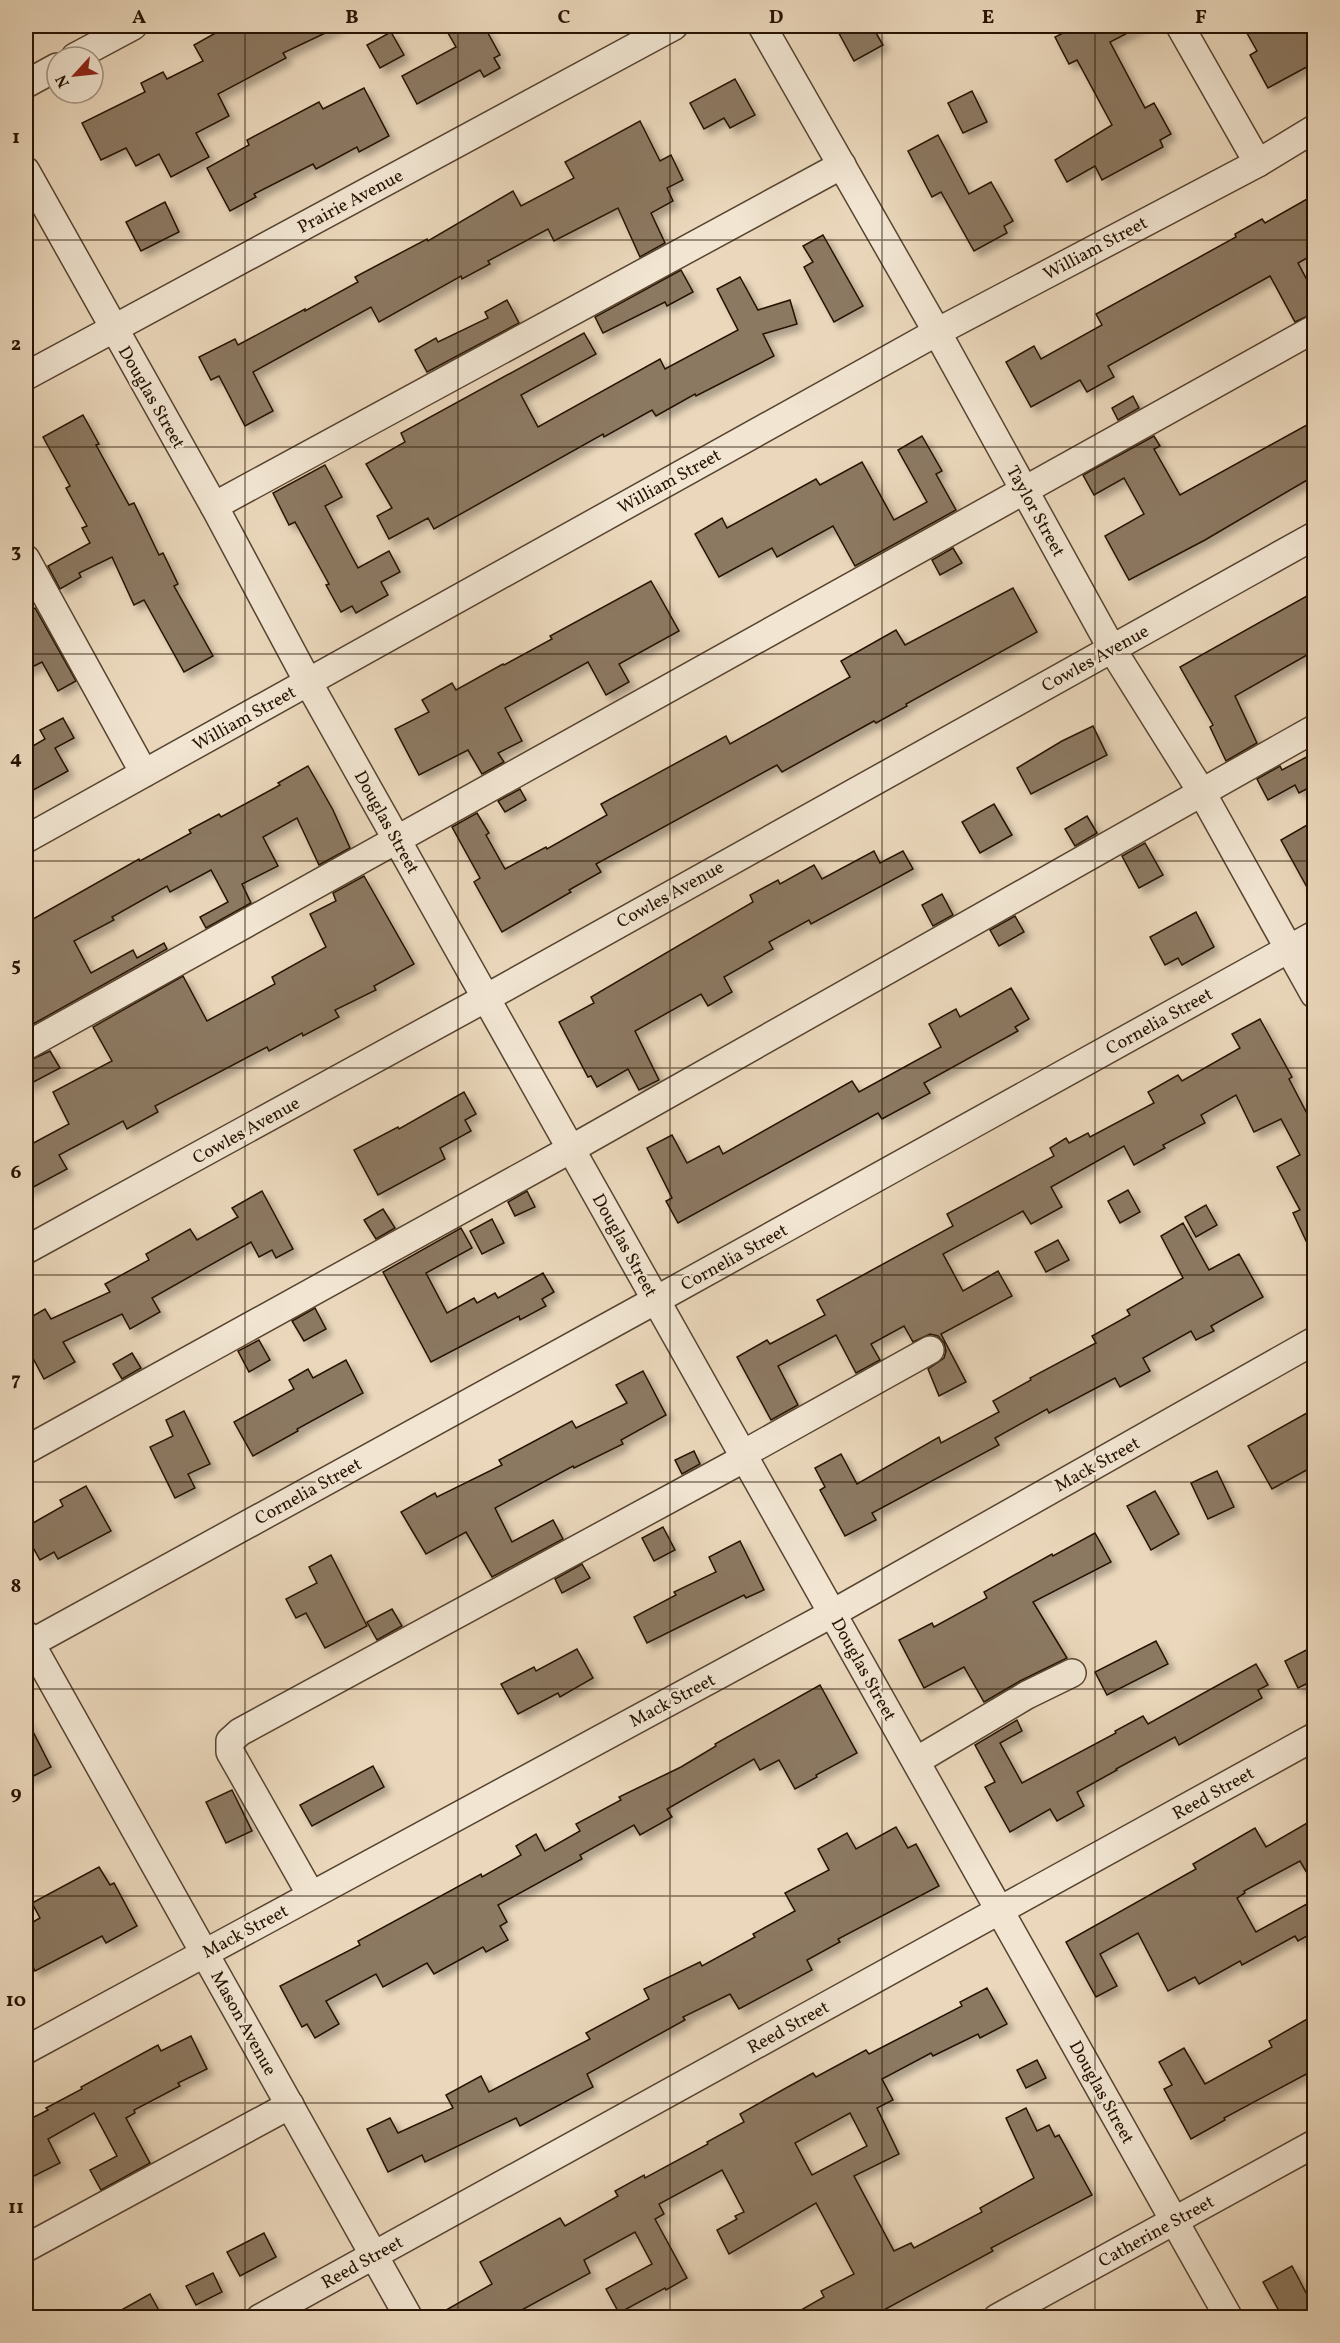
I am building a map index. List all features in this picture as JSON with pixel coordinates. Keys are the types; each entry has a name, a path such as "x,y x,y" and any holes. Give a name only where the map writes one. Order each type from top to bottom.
{"street":[{"path":"97,45 133,26"},
{"name":"Prairie Avenue","path":"26,376 674,26"},
{"name":"Taylor Street","path":"762,26 937,332 1112,649 1201,791 1314,994"},
{"path":"1180,26 1258,163"},
{"path":"26,84 45,74"},
{"name":"William Street","path":"26,839 937,332 1258,163 1314,129"},
{"path":"214,506 842,165"},
{"name":"Douglas Street","path":"26,171 214,506 308,682 1229,2318"},
{"path":"26,1046 1314,329"},
{"name":"Cowles Avenue","path":"26,1250 486,998 1314,536"},
{"path":"26,559 144,773"},
{"path":"26,1450 572,1149 1314,729"},
{"name":"Cornelia Street","path":"27,1642 656,1300 1314,935"},
{"name":"Mack Street","path":"26,2050 833,1613 1314,1341"},
{"path":"311,1895 230,1752 230,1741 240,1732 744,1456 930,1350"},
{"name":"Mason Avenue","path":"27,1642 409,2318"},
{"path":"916,1761 1028,1695 1072,1673"},
{"name":"Reed Street","path":"260,2318 1314,1737"},
{"path":"26,2248 290,2105"},
{"name":"Catherine Street","path":"998,2318 1314,2144"}],"building":[{"path":"228,26 340,26 283,53 286,58 218,94 229,116 196,133 209,157 171,177 159,154 136,166 126,148 101,160 82,123 145,92 141,83 163,72 167,79 203,61 194,45"},
{"path":"444,26 484,26 500,55 494,58 500,68 484,77 480,70 417,104 402,76 456,47"},
{"path":"835,26 872,26 883,45 854,61"},
{"path":"1077,26 1141,26 1110,42 1145,108 1154,103 1171,134 1160,140 1163,147 1102,180 1095,166 1067,182 1055,160 1112,125 1077,60 1069,64 1055,37"},
{"path":"1243,26 1308,26 1314,37 1314,63 1268,88 1250,55 1257,51"},
{"path":"391,32 404,55 380,68 367,45"},
{"path":"735,79 755,115 730,128 724,118 704,129 690,103"},
{"path":"364,88 389,136 359,152 357,147 316,169 313,164 254,194 256,197 230,211 207,168 249,145 247,140 319,102 323,109"},
{"path":"972,91 987,122 963,133 948,103"},
{"path":"640,121 660,161 671,155 683,180 667,188 673,201 651,213 665,243 640,257 618,208 554,241 548,229 488,261 490,264 462,279 461,276 379,322 371,307 253,372 273,411 245,426 219,376 211,380 199,357 235,339 238,345 305,309 305,311 358,282 355,277 427,239 428,241 513,191 521,206 574,178 565,162"},
{"path":"938,135 969,194 991,182 1013,221 1004,226 1007,233 974,251 941,192 932,197 908,151"},
{"path":"1314,195 1314,254 1298,263 1314,293 1314,313 1295,322 1270,276 1108,366 1114,377 1087,392 1080,380 1031,407 1006,362 1034,346 1041,359 1102,325 1096,314 1236,237 1235,234 1262,219 1265,223"},
{"path":"165,202 179,232 141,251 126,222"},
{"path":"823,235 863,306 834,322 804,267 813,262 803,246"},
{"path":"681,270 693,292 667,306 665,302 603,333 595,317"},
{"path":"740,277 758,310 790,300 797,324 763,334 774,356 696,396 695,394 656,416 652,410 604,437 603,434 434,529 428,518 389,539 377,516 392,508 366,464 405,442 401,433 584,333 596,354 521,395 538,427 660,359 665,369 738,330 717,289"},
{"path":"507,300 519,323 427,372 415,350 436,338 438,342 488,318 485,312"},
{"path":"1133,396 1139,408 1118,420 1112,408"},
{"path":"83,415 99,444 96,445 129,505 134,503 159,555 163,553 178,584 174,586 213,656 184,672 144,600 134,605 112,557 79,573 81,577 60,589 48,566 90,543 82,528 87,526 66,488 70,486 43,437"},
{"path":"1314,421 1314,476 1205,540 1129,580 1105,536 1144,514 1124,478 1094,495 1083,475 1154,436 1160,446 1154,449 1180,495"},
{"path":"922,436 942,471 936,474 956,510 855,566 833,526 777,557 772,548 719,577 695,534 722,518 727,528 816,479 820,485 862,462 894,520 927,502 898,450"},
{"path":"325,465 342,497 325,506 358,568 389,551 400,572 381,582 388,595 356,613 352,606 341,612 326,585 329,584 295,522 289,525 273,493"},
{"path":"953,548 962,563 940,575 932,560"},
{"path":"651,581 679,631 619,664 629,682 606,695 588,662 505,708 522,741 498,753 504,762 482,774 468,750 419,775 395,729 429,712 422,700 452,683 456,690 552,639 550,636"},
{"path":"1013,588 1037,632 876,723 874,721 782,772 777,765 596,864 601,872 502,932 474,882 480,878 452,827 477,813 505,869 546,847 547,849 607,815 601,804 726,736 730,744 850,677 841,661 896,630 905,645"},
{"path":"1314,592 1314,651 1235,696 1257,743 1226,761 1210,727 1213,725 1180,667"},
{"path":"35,608 76,681 58,691 42,662 26,670 26,613"},
{"path":"63,718 74,738 55,748 68,771 26,794 26,750 45,739 40,730"},
{"path":"1093,726 1107,755 1031,794 1017,768 1062,741"},
{"path":"1314,753 1314,785 1299,793 1295,785 1268,800 1257,779 1280,766 1282,770"},
{"path":"308,766 333,810 350,848 319,865 297,818 263,837 278,866 242,884 251,903 206,928 200,917 228,902 211,870 170,892 167,886 112,917 114,920 74,941 91,973 133,950 137,958 164,943 167,949 26,1028 26,923 139,859 140,861 191,833 189,830 219,814 221,817 280,785 278,783"},
{"path":"520,789 526,800 505,812 498,801"},
{"path":"994,804 1012,835 980,853 962,822"},
{"path":"1087,816 1097,833 1075,846 1065,829"},
{"path":"1307,825 1314,838 1314,900 1281,840"},
{"path":"1145,843 1163,875 1139,888 1122,856"},
{"path":"874,851 880,863 903,851 913,869 811,924 809,920 769,942 773,949 724,977 732,992 708,1006 701,994 635,1031 659,1080 639,1090 628,1069 597,1087 591,1076 588,1077 559,1022 594,1003 591,997 753,902 750,895 778,880 780,884 814,865 822,879"},
{"path":"364,876 414,964 374,986 376,990 335,1010 339,1017 269,1051 267,1047 155,1106 158,1112 127,1129 123,1121 59,1155 67,1169 26,1191 26,1147 69,1124 53,1092 112,1061 93,1027 183,976 207,1021 275,984 272,977 326,947 310,914 336,901 333,893"},
{"path":"942,894 953,915 933,926 922,905"},
{"path":"1196,912 1214,947 1182,965 1178,958 1165,965 1150,937"},
{"path":"1015,916 1024,932 999,946 990,930"},
{"path":"1011,988 1029,1019 1015,1027 1018,1031 924,1083 930,1093 882,1119 878,1113 678,1223 666,1201 672,1198 647,1148 672,1135 687,1163 719,1146 723,1154 852,1081 859,1092 941,1047 929,1024 956,1009 960,1017"},
{"path":"1260,1019 1292,1077 1289,1079 1314,1127 1314,1258 1293,1213 1300,1210 1277,1167 1300,1155 1281,1119 1254,1132 1236,1095 1201,1115 1205,1123 1163,1145 1165,1148 1134,1165 1124,1146 1051,1187 1062,1207 1031,1224 1023,1211 943,1254 963,1291 998,1271 1012,1296 941,1334 966,1382 939,1396 928,1369 944,1358 946,1351 944,1343 938,1336 930,1334 913,1342 904,1326 871,1344 880,1360 856,1373 836,1335 778,1366 798,1405 771,1420 737,1357 767,1340 770,1344 825,1315 817,1300 953,1226 947,1214 1054,1156 1050,1148 1066,1138 1069,1143 1088,1133 1090,1137 1154,1103 1148,1092 1178,1075 1182,1081 1240,1048 1232,1034"},
{"path":"50,1051 60,1068 26,1086 26,1062"},
{"path":"464,1092 476,1114 465,1120 471,1131 440,1148 445,1159 378,1195 354,1150 398,1127 399,1129"},
{"path":"1128,1190 1140,1212 1120,1223 1108,1201"},
{"path":"262,1191 293,1249 276,1258 272,1250 259,1257 251,1242 152,1298 160,1312 130,1329 122,1314 63,1342 75,1362 44,1379 26,1345 26,1320 45,1309 51,1319 110,1292 105,1284 149,1260 146,1254 190,1229 197,1240 238,1217 232,1208"},
{"path":"527,1191 535,1207 515,1216 508,1202"},
{"path":"1206,1205 1217,1225 1196,1237 1185,1217"},
{"path":"383,1209 395,1228 376,1239 364,1220"},
{"path":"492,1219 504,1243 482,1254 470,1231"},
{"path":"1183,1223 1209,1270 1239,1254 1263,1297 1211,1326 1214,1331 1196,1340 1191,1331 1143,1358 1150,1371 1120,1387 1115,1378 1049,1413 1047,1409 995,1438 999,1445 872,1513 876,1520 845,1536 820,1490 825,1487 815,1468 841,1454 857,1484 939,1437 941,1443 999,1412 993,1401 1031,1380 1030,1378 1096,1343 1092,1336 1130,1315 1127,1310 1183,1278 1161,1236"},
{"path":"461,1228 472,1248 426,1273 447,1313 474,1298 477,1303 495,1293 498,1298 543,1273 554,1292 542,1299 546,1306 520,1320 519,1316 431,1362 383,1272"},
{"path":"1058,1240 1069,1260 1046,1272 1035,1252"},
{"path":"315,1308 326,1329 304,1341 292,1321"},
{"path":"259,1340 270,1360 249,1372 238,1351"},
{"path":"132,1353 141,1368 122,1379 113,1364"},
{"path":"346,1360 363,1393 253,1456 234,1422 294,1389 289,1380 308,1369 313,1378"},
{"path":"643,1371 666,1415 621,1440 623,1444 574,1468 573,1466 495,1508 512,1542 553,1520 563,1539 492,1577 466,1532 426,1554 401,1512 435,1493 437,1497 502,1465 499,1460 572,1421 576,1428 627,1403 616,1385"},
{"path":"1314,1409 1314,1466 1272,1489 1248,1446"},
{"path":"184,1411 210,1464 188,1474 195,1488 175,1498 150,1447 173,1436 166,1420"},
{"path":"694,1451 700,1464 682,1474 675,1460"},
{"path":"1217,1471 1234,1507 1208,1519 1191,1483"},
{"path":"86,1486 111,1531 58,1559 54,1552 40,1560 26,1535 26,1527 63,1506 60,1500"},
{"path":"1155,1491 1179,1534 1151,1550 1127,1506"},
{"path":"663,1527 675,1550 654,1561 642,1538"},
{"path":"1095,1533 1111,1562 1033,1602 1067,1658 984,1702 964,1667 924,1688 899,1640 932,1623 934,1627 987,1598 984,1592"},
{"path":"740,1541 764,1590 746,1598 744,1595 647,1643 634,1617 676,1595 674,1592 716,1572 709,1557"},
{"path":"331,1555 367,1626 325,1648 306,1613 296,1618 286,1599 317,1583 309,1567"},
{"path":"582,1564 590,1578 562,1593 555,1579"},
{"path":"392,1609 402,1626 377,1640 367,1622"},
{"path":"1156,1641 1168,1664 1107,1695 1095,1672"},
{"path":"1314,1646 1314,1680 1298,1688 1285,1661"},
{"path":"577,1649 593,1678 560,1697 558,1693 518,1714 501,1684 534,1667 536,1671"},
{"path":"1256,1664 1268,1685 1258,1690 1262,1698 1179,1745 1175,1737 1077,1792 1084,1806 1057,1821 1050,1809 1010,1832 985,1787 995,1782 975,1745 1017,1720 1022,1731 1000,1743 1022,1783 1143,1716 1148,1724"},
{"path":"820,1685 857,1753 795,1789 779,1760 760,1770 754,1759 667,1809 672,1817 640,1835 634,1825 580,1855 582,1859 498,1905 507,1922 500,1926 508,1940 486,1952 483,1947 434,1974 427,1963 383,1987 376,1974 326,2001 339,2024 315,2038 307,2024 302,2027 280,1986 360,1945 358,1941 481,1874 482,1877 521,1855 516,1846 536,1834 545,1851 580,1831 576,1824 621,1800 619,1797 681,1767 716,1746 715,1744"},
{"path":"26,1718 51,1767 26,1780"},
{"path":"373,1766 384,1787 312,1826 300,1805"},
{"path":"232,1790 252,1831 226,1843 206,1802"},
{"path":"1314,1819 1314,1885 1300,1861 1244,1891 1245,1893 1237,1898 1256,1932 1314,1900 1314,1932 1298,1941 1295,1936 1242,1965 1240,1961 1199,1984 1195,1977 1168,1991 1138,1933 1100,1954 1117,1986 1096,1997 1066,1942 1196,1869 1193,1864 1255,1828 1266,1847"},
{"path":"896,1827 908,1848 916,1844 939,1886 838,1939 840,1942 807,1960 812,1970 739,2009 730,1994 683,2017 685,2020 587,2074 593,2087 520,2126 516,2118 425,2162 422,2155 388,2172 367,2129 390,2118 398,2133 453,2108 446,2095 481,2076 489,2092 590,2039 586,2033 649,1999 644,1989 700,1962 702,1966 755,1937 753,1934 795,1911 785,1893 829,1870 818,1849 847,1833 856,1849"},
{"path":"99,1867 110,1885 114,1883 137,1926 106,1943 102,1936 35,1971 26,1953 26,1926 40,1918 32,1903"},
{"path":"987,1988 1007,2024 980,2038 978,2034 933,2056 931,2053 882,2079 893,2100 877,2108 899,2154 854,2176 894,2251 911,2243 914,2248 982,2212 980,2208 1034,2178 1006,2118 1026,2108 1037,2131 1049,2125 1055,2137 1059,2135 1092,2195 991,2248 993,2251 869,2318 787,2318 824,2297 821,2291 854,2274 816,2203 729,2254 717,2230 737,2219 735,2216 744,2212 722,2170 659,2204 664,2214 655,2219 687,2278 666,2290 665,2288 619,2313 606,2289 652,2264 635,2232 584,2260 590,2273 507,2318 432,2318 492,2284 480,2262 560,2218 565,2226 618,2196 615,2191 644,2175 645,2178 744,2122 740,2114 813,2073 816,2077 866,2050 869,2054 962,2006 960,2002","holes":["850,2113 867,2146 812,2175 795,2143"]},
{"path":"1314,2015 1314,2070 1224,2118 1225,2120 1191,2139 1164,2089 1172,2085 1159,2062 1184,2048 1205,2084 1272,2047 1269,2041"},
{"path":"191,2036 207,2069 178,2083 180,2086 134,2110 135,2113 126,2118 150,2163 101,2190 90,2170 117,2156 94,2113 48,2139 60,2163 26,2180 26,2121 82,2089 81,2087 158,2045 161,2051"},
{"path":"1037,2060 1046,2078 1026,2088 1017,2070"},
{"path":"264,2233 276,2257 240,2276 227,2252"},
{"path":"1292,2266 1314,2308 1314,2318 1283,2318 1263,2282"},
{"path":"213,2273 222,2292 196,2305 186,2286"},
{"path":"150,2294 163,2318 107,2318"}]}
